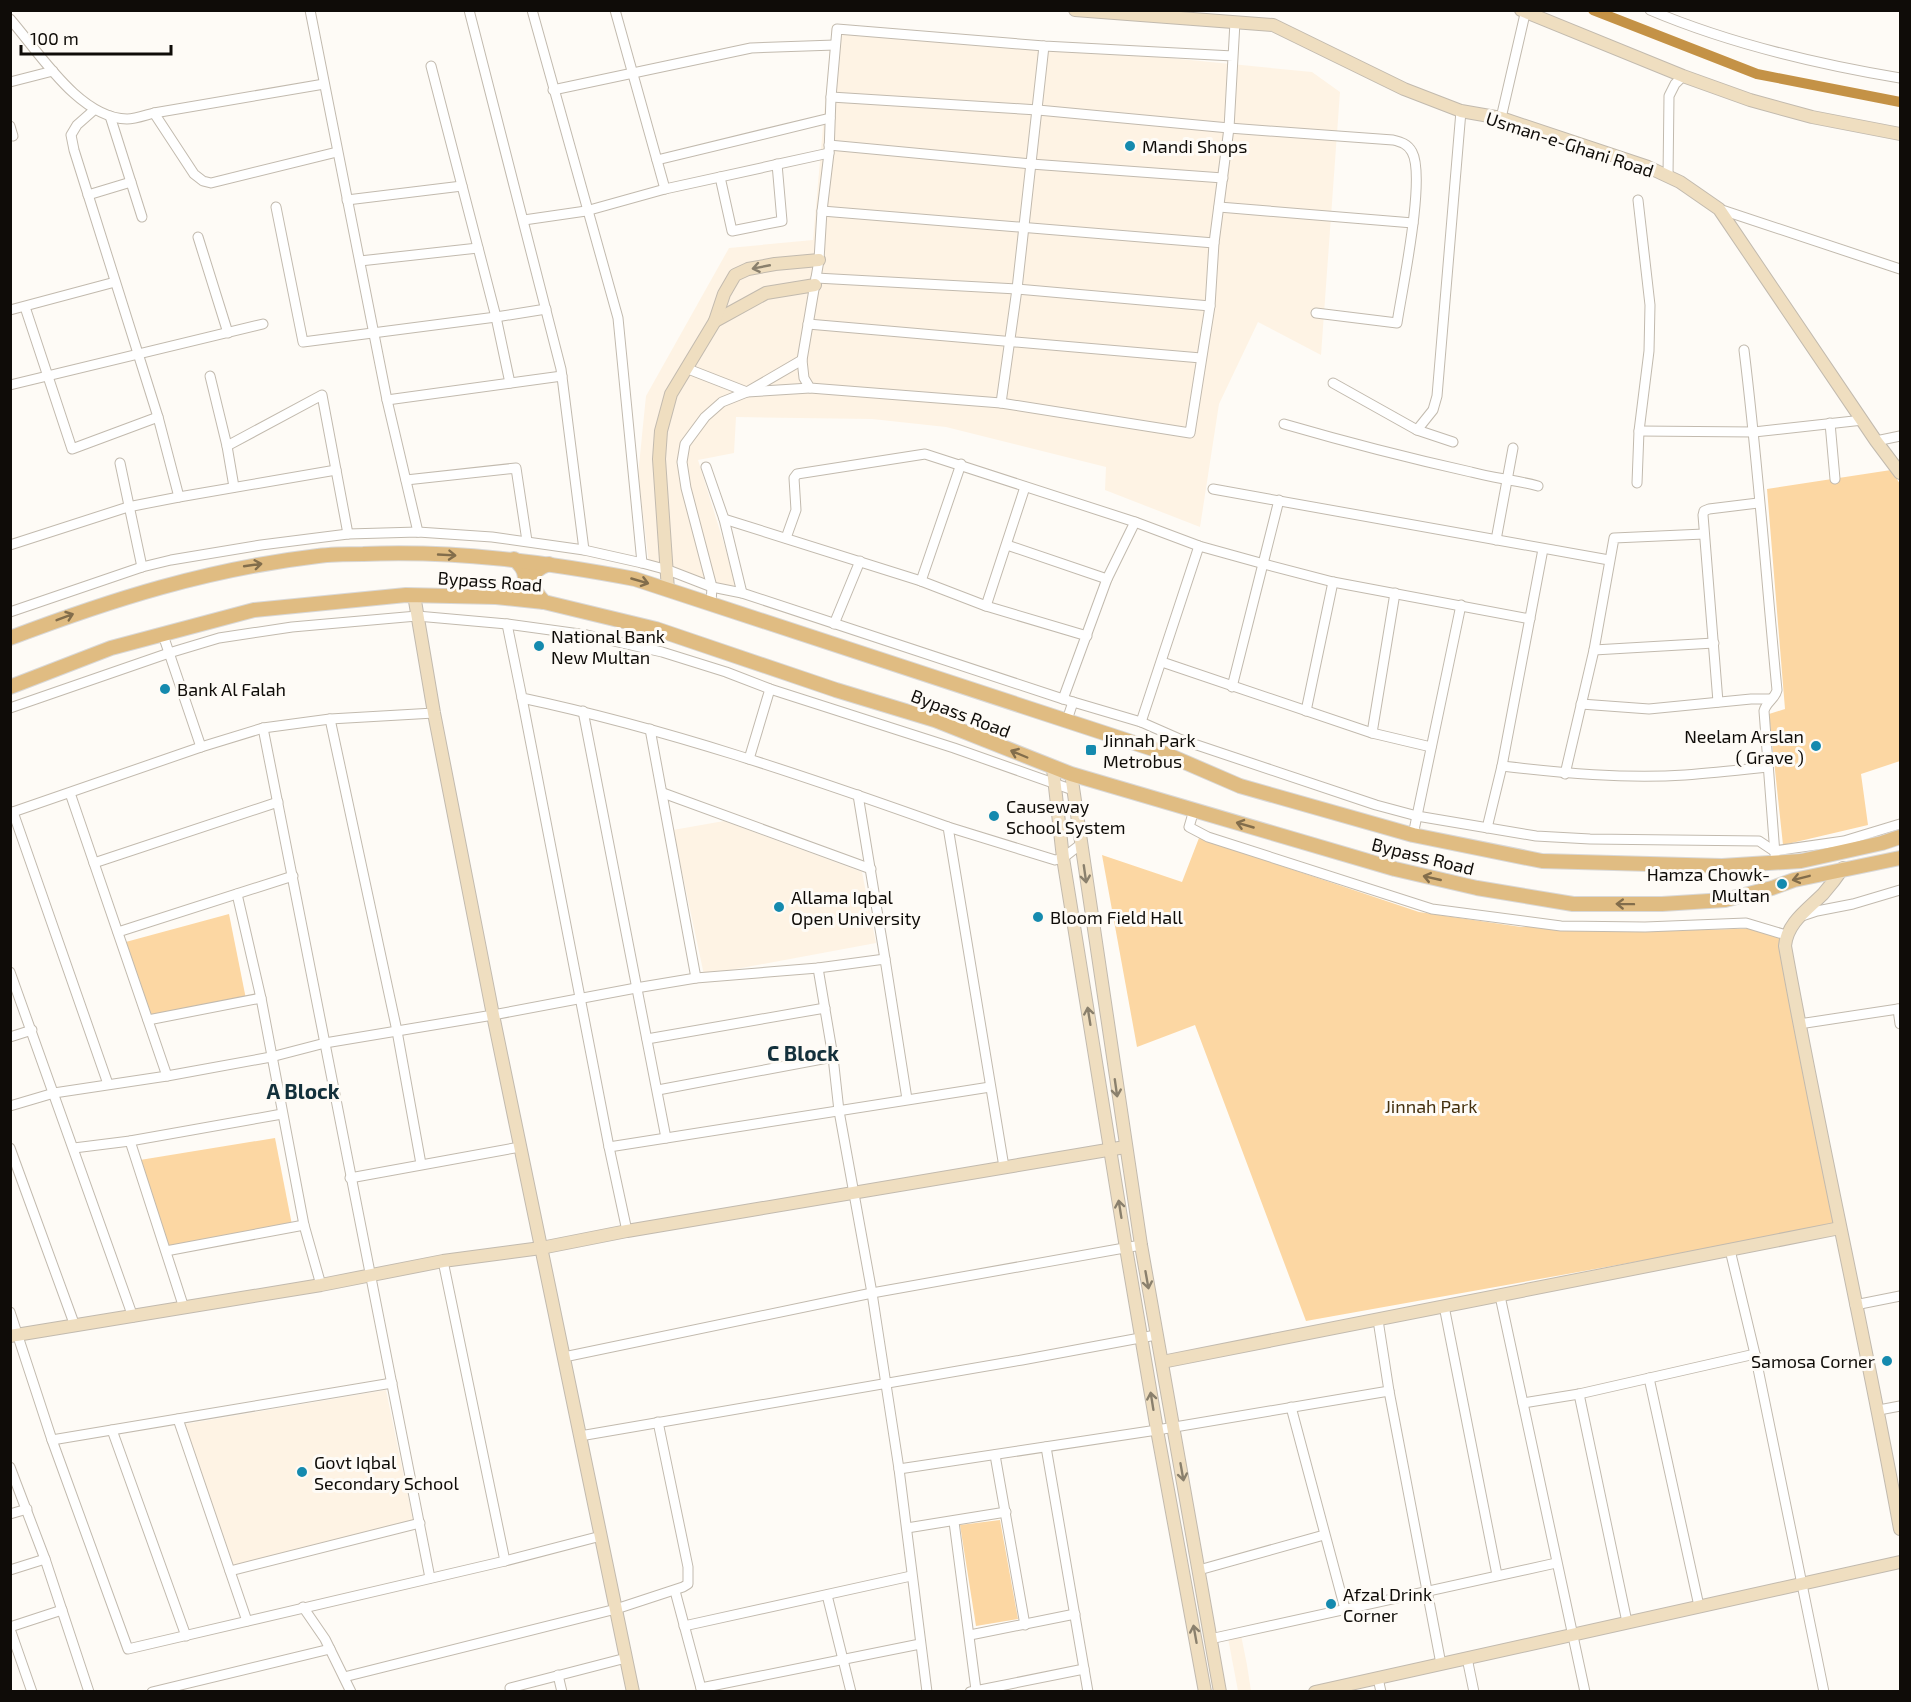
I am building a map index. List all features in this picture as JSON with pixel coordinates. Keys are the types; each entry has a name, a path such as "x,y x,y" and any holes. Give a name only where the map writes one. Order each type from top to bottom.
{"main road":[{"path":"10,638 87,609 162,585 239,567 320,555 400,552 514,559 635,579 1159,751 1240,786 1413,835 1542,861 1722,866 1774,858 1801,861 1900,837"},
{"path":"508,598 521,588 525,579 524,569 514,559"},
{"path":"544,602 533,587 532,578 536,572 549,564"},
{"name":"Bypass Road","path":"10,687 111,648 254,610 414,595 508,598 544,602 656,629 836,690 935,720 1053,769 1395,869 1477,888 1573,904 1662,904 1725,900 1843,868 1900,858"},
{"path":"1772,888 1774,858"}],"street":[{"path":"310,10 387,399 418,532"},
{"path":"469,10 562,376 584,550"},
{"path":"532,10 586,211 618,318 642,563"},
{"path":"615,10 665,189"},
{"name":"Usman-e-Ghani Road","path":"1075,10 1223,16 1235,22 1273,25 1404,89 1461,111 1502,118 1648,167 1680,182 1719,209 1900,473"},
{"path":"1650,10 1692,28 1834,67 1900,78"},
{"path":"1502,118 1523,12 1683,76 1761,103 1812,117 1900,134"},
{"path":"10,19 53,70 94,110 110,116 128,119 324,84"},
{"path":"688,369 747,392 810,388 1001,402 1190,433 1210,306 1214,243 1229,128 1235,22"},
{"path":"810,388 804,378 802,360 819,260 837,29 1044,46 1233,56"},
{"path":"553,90 751,48 835,45"},
{"path":"1001,402 1017,289 1044,46"},
{"path":"431,66 496,317 510,383"},
{"path":"10,82 53,70"},
{"path":"1668,177 1669,96 1675,84 1683,76"},
{"path":"831,97 1038,110 1229,128 1393,140 1405,144 1412,152 1418,175 1397,323 1316,313"},
{"path":"94,110 71,135 74,150 158,417 179,496"},
{"path":"1416,430 1433,410 1437,396 1461,111"},
{"path":"154,113 194,174 203,181 211,183 337,152"},
{"path":"110,116 142,217"},
{"path":"657,160 830,118"},
{"path":"10,126 13,136"},
{"path":"524,220 586,211 829,149 1223,178"},
{"path":"720,177 732,231 782,221 777,164"},
{"path":"88,195 131,182"},
{"path":"347,200 462,186"},
{"path":"1637,483 1649,351 1650,305 1638,200"},
{"path":"276,207 303,342 546,309"},
{"path":"1219,207 1413,223"},
{"path":"1719,209 1900,269"},
{"path":"822,211 1214,243"},
{"path":"198,237 228,333"},
{"path":"360,261 478,248"},
{"path":"668,590 659,459 661,431 671,394 715,321 729,284 735,275 742,271 775,264 819,260"},
{"path":"10,310 115,282"},
{"path":"715,321 766,293 816,282 1017,289 1210,306"},
{"path":"25,307 72,449 158,417"},
{"path":"10,385 263,324"},
{"path":"808,324 1201,358"},
{"path":"1744,350 1754,432 1758,503 1777,690 1776,695 1765,705 1764,711 1774,858"},
{"path":"711,603 712,587 686,488 682,462 685,444 705,417 722,402 747,392 802,360"},
{"path":"210,376 227,446 234,487"},
{"path":"387,399 562,376"},
{"path":"1333,383 1416,430 1453,442"},
{"path":"227,446 322,395 348,534"},
{"path":"1640,431 1754,432 1863,420"},
{"path":"1830,423 1835,479"},
{"path":"1284,424 1371,448 1538,486"},
{"path":"1876,441 1900,436"},
{"path":"1496,540 1513,448"},
{"path":"786,538 796,510 794,478 797,474 925,454 1135,522 1199,546 1264,564 1333,582 1530,619"},
{"path":"120,463 142,567"},
{"path":"921,581 961,464"},
{"path":"706,467 724,519 742,593"},
{"path":"406,480 516,468 527,542"},
{"path":"10,545 128,507 179,496 336,470"},
{"path":"986,606 1025,487"},
{"path":"1213,489 1609,560"},
{"path":"1232,687 1280,500"},
{"path":"1718,702 1702,515 1704,511 1758,503"},
{"path":"724,519 921,581 986,606 1087,636"},
{"path":"1067,720 1068,701 1087,636 1107,579 1135,522"},
{"path":"10,612 142,567 261,545 348,534 418,532 527,542 584,550 668,570 712,587 742,593 1068,701 1141,722 1182,740 1376,805 1417,816 1536,836 1759,841 1774,858"},
{"path":"1565,774 1594,650 1614,538 1704,534"},
{"path":"1007,545 1107,579"},
{"path":"1141,722 1199,546"},
{"path":"1486,828 1502,766 1543,549"},
{"path":"834,624 860,561"},
{"path":"1306,711 1333,582"},
{"path":"1372,734 1395,593"},
{"path":"414,595 493,1015 633,1692"},
{"path":"1413,835 1461,605"},
{"path":"10,708 219,638 292,627 417,616 507,624 587,635 662,652 726,672 770,690 954,748 1073,790"},
{"path":"507,624 627,1231"},
{"path":"163,635 201,747"},
{"path":"1594,650 1714,643"},
{"path":"1162,662 1372,734 1431,747"},
{"path":"749,759 770,690"},
{"path":"522,698 650,729 749,759 948,827 1055,860 1063,858 1081,844"},
{"path":"1581,704 1649,709 1771,699"},
{"path":"583,711 666,1138"},
{"path":"108,1084 12,813 262,728 330,719 435,713"},
{"path":"330,719 397,1031 421,1164"},
{"path":"262,728 430,1578"},
{"path":"650,729 696,978"},
{"path":"1502,766 1565,774 1684,775 1768,767"},
{"path":"1053,769 1063,858 1126,1248 1205,1692"},
{"path":"1071,774 1140,1245 1220,1692"},
{"path":"70,793 167,1076"},
{"path":"663,793 871,869"},
{"path":"858,795 907,1100"},
{"path":"94,862 278,802"},
{"path":"1194,810 1189,827 1208,837 1432,909 1561,926 1646,927 1746,923 1786,935"},
{"path":"1774,858 1844,841 1900,824"},
{"path":"948,827 1004,1167"},
{"path":"1843,868 1824,892 1799,917 1786,935 1785,946 1855,1305 1879,1410 1900,1529"},
{"path":"117,932 293,876"},
{"path":"1799,917 1900,890"},
{"path":"237,894 261,998 304,1225 321,1285"},
{"path":"10,1106 54,1094 167,1076 271,1057 325,1043 636,988 696,978 819,968 885,959"},
{"path":"819,968 839,1111 872,1293 899,1469 927,1692"},
{"path":"10,972 133,1317"},
{"path":"148,1020 261,998"},
{"path":"647,1039 825,1008"},
{"path":"1799,1024 1899,1009 1900,1024"},
{"path":"10,1037 32,1030"},
{"path":"658,1090 833,1057"},
{"path":"609,1146 990,1087"},
{"path":"74,1148 130,1141 282,1114"},
{"path":"130,1141 184,1308"},
{"path":"350,1178 520,1147"},
{"path":"14,1335 321,1285 443,1261 541,1248 627,1231 1125,1147"},
{"path":"10,1148 75,1326"},
{"path":"166,1251 304,1225"},
{"path":"1162,1362 1840,1228"},
{"path":"564,1357 872,1293 1140,1245"},
{"path":"1730,1250 1755,1354 1824,1692"},
{"path":"443,1261 504,1561"},
{"path":"1500,1296 1585,1692"},
{"path":"1855,1305 1900,1296"},
{"path":"1444,1306 1497,1575"},
{"path":"10,1312 14,1335 128,1649 601,1536"},
{"path":"1378,1320 1389,1391 1441,1664"},
{"path":"580,1436 1156,1335"},
{"path":"1523,1403 1579,1394 1755,1354"},
{"path":"1649,1378 1699,1606"},
{"path":"52,1440 392,1383"},
{"path":"899,1469 1157,1430 1389,1391"},
{"path":"1579,1394 1627,1622"},
{"path":"1879,1410 1900,1406"},
{"path":"1291,1407 1345,1609"},
{"path":"178,1419 247,1621"},
{"path":"344,1677 616,1609 675,1591 688,1584 689,1576 658,1422"},
{"path":"112,1430 186,1636"},
{"path":"1046,1447 1088,1692"},
{"path":"995,1455 1025,1625"},
{"path":"10,1467 45,1559 89,1692"},
{"path":"10,1514 27,1509"},
{"path":"907,1528 1006,1512"},
{"path":"954,1521 970,1635 973,1691 1084,1669"},
{"path":"230,1572 420,1523"},
{"path":"1199,1570 1324,1535"},
{"path":"10,1570 45,1559"},
{"path":"1321,1691 1900,1562"},
{"path":"1210,1639 1556,1563"},
{"path":"684,1626 911,1576"},
{"path":"675,1591 701,1690 920,1644"},
{"path":"827,1595 851,1692"},
{"path":"303,1607 330,1649 351,1692"},
{"path":"32,1692 10,1628 62,1610"},
{"path":"970,1635 1075,1614"},
{"path":"152,1692 330,1649"},
{"path":"511,1692 510,1688 627,1658"},
{"path":"1467,1658 1474,1692"},
{"path":"558,1675 562,1692"},
{"path":"1378,1678 1381,1692"}],"shaded area":[{"path":"832,25 1312,72 1340,92 1321,355 1258,322 1219,404 1200,527 1105,490 1106,467 946,427 872,419 736,417 734,453 698,460 738,589 649,564 638,475 646,396 729,248 813,240"},
{"name":"Allama Iqbal Open University","path":"724,821 862,872 876,943 704,975 673,830"},
{"name":"Govt Iqbal Secondary School","path":"386,1390 413,1520 233,1566 185,1424"},
{"path":"1241,1635 1251,1691 1238,1691 1228,1638"}],"green space":[{"path":"1891,470 1900,484 1900,761 1861,774 1868,825 1783,845 1769,714 1785,709 1767,489"},
{"name":"Jinnah Park","path":"1199,838 1419,912 1521,927 1645,927 1652,931 1778,928 1834,1226 1306,1321 1195,1025 1137,1047 1102,855 1182,882"},
{"path":"229,914 247,1004 149,1025 122,943"},
{"path":"275,1138 292,1225 166,1251 140,1160"},
{"path":"1000,1520 1018,1619 976,1626 960,1525"}],"waterway":[{"path":"1593,10 1757,74 1900,102"}],"place":[{"name":"Mandi Shops","path":"1130,146"},
{"name":"National Bank New Multan","path":"539,646"},
{"name":"Bank Al Falah","path":"165,689"},
{"name":"Neelam Arslan ( Grave )","path":"1816,746"},
{"name":"Jinnah Park Metrobus","path":"1091,750"},
{"name":"Causeway School System","path":"994,816"},
{"name":"Hamza Chowk- Multan","path":"1782,884"},
{"name":"Allama Iqbal Open University","path":"779,907"},
{"name":"Bloom Field Hall","path":"1038,917"},
{"name":"Samosa Corner","path":"1887,1361"},
{"name":"Govt Iqbal Secondary School","path":"302,1472"},
{"name":"Afzal Drink Corner","path":"1331,1604"}],"district":[{"name":"C Block","path":"803,1052"},
{"name":"A Block","path":"303,1090"}]}
